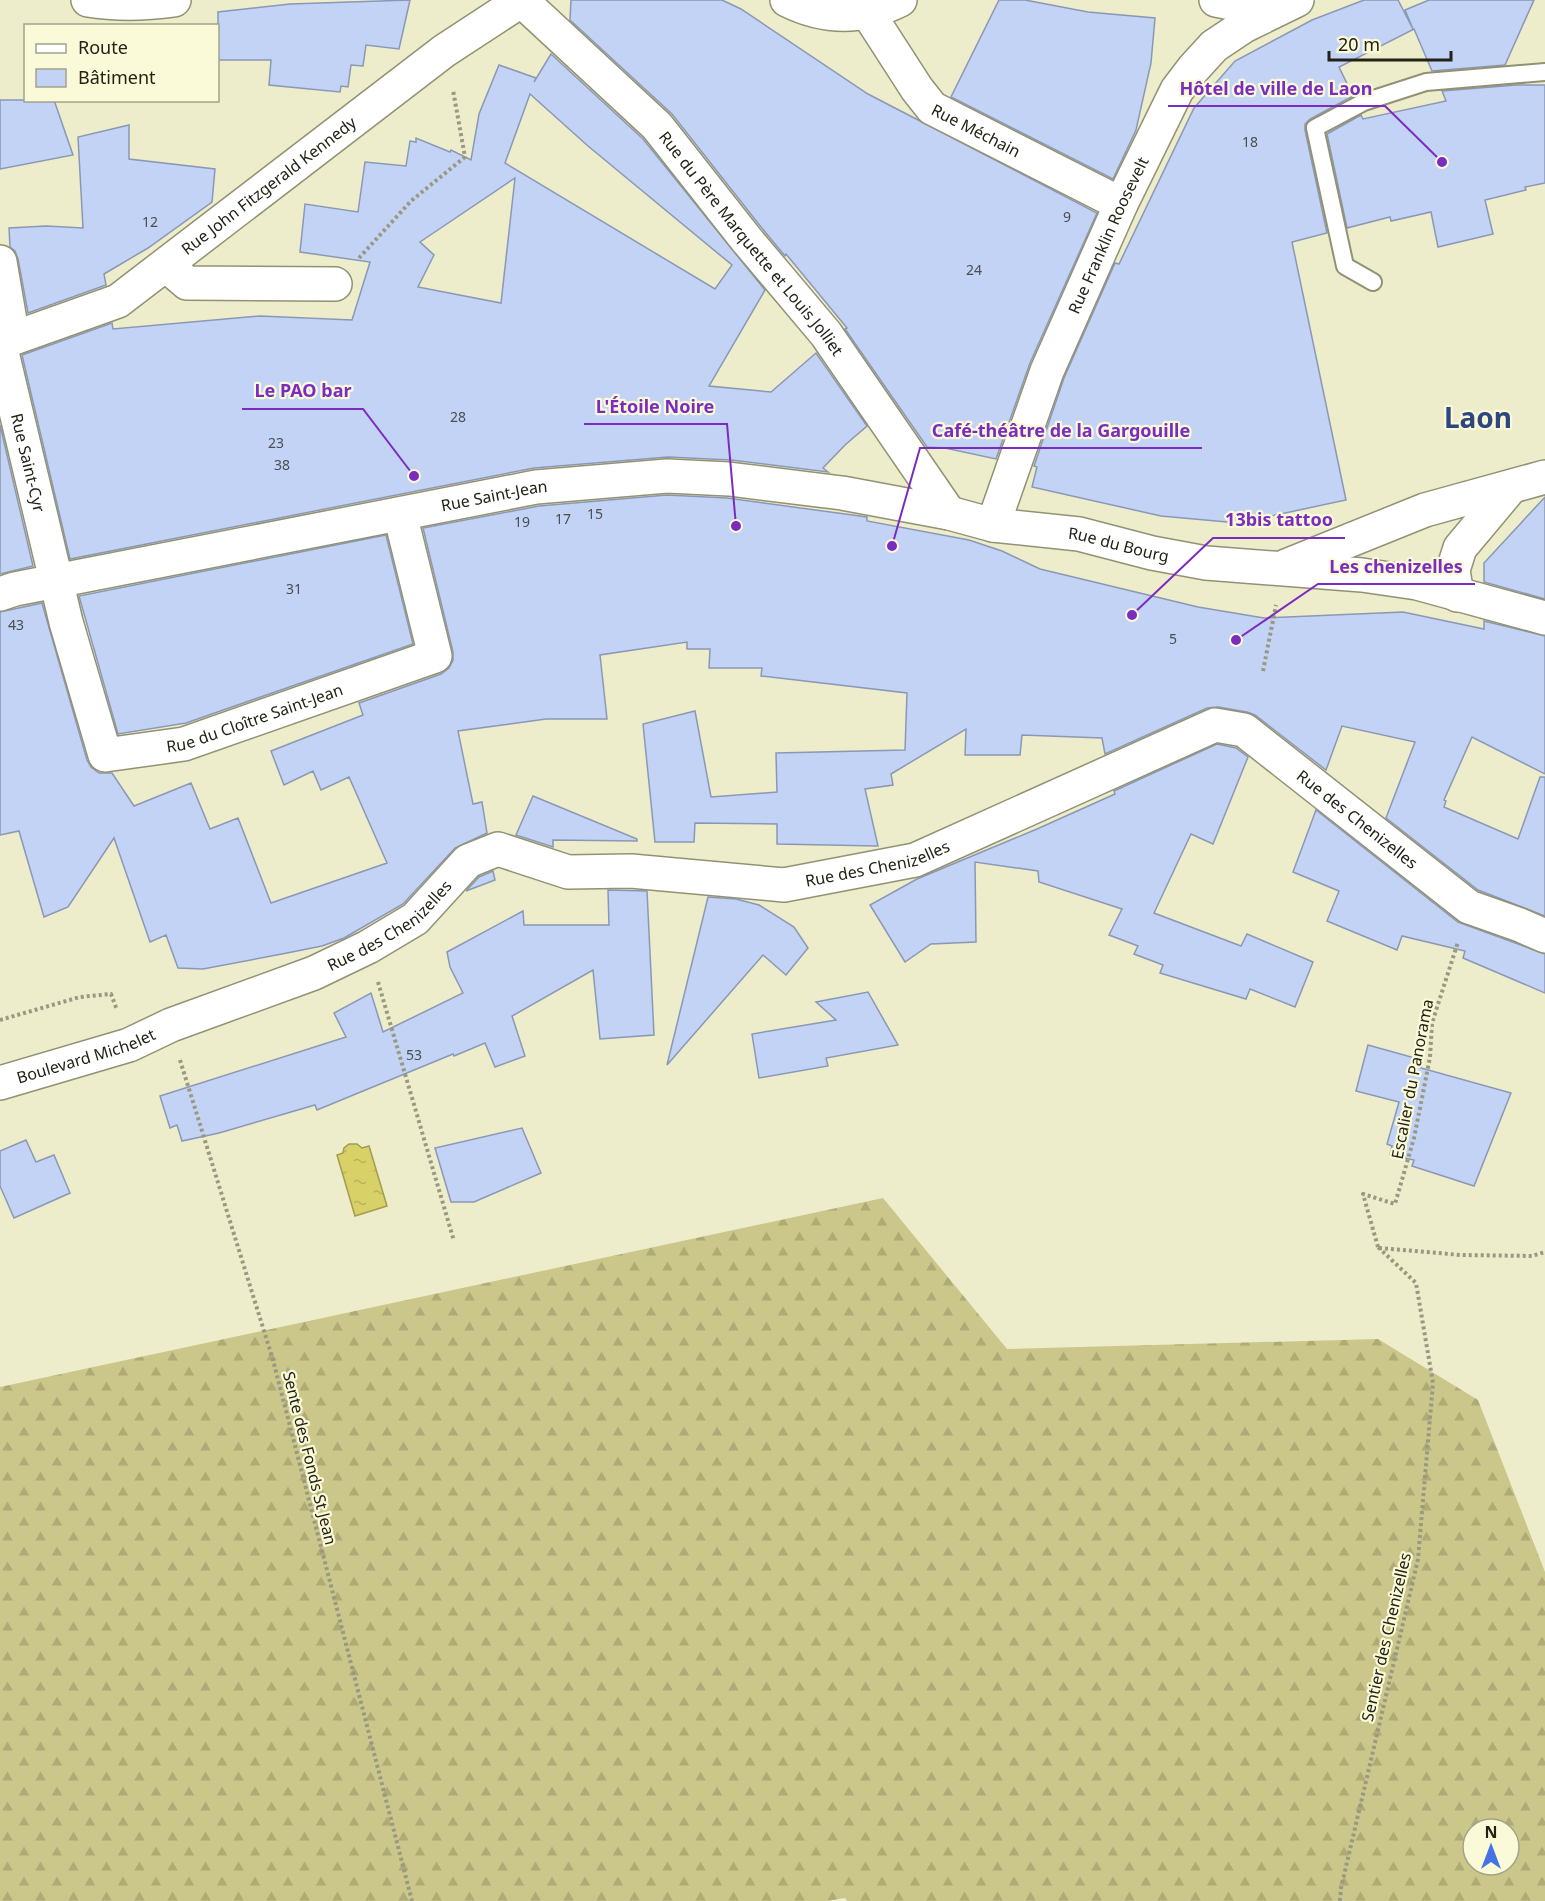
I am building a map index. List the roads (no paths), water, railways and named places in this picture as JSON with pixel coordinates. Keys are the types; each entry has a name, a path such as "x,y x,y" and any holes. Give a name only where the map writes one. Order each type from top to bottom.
{"street":[{"path":"88,0 137,5 174,0"},
{"name":"Rue John Fitzgerald Kennedy","path":"4,341 118,301 444,51 521,0"},
{"name":"Rue du Père Marquette et Louis Jolliet","path":"521,0 657,126 826,334 949,513"},
{"path":"787,0 821,13 845,16 868,13 900,0"},
{"path":"1216,0 1284,5"},
{"name":"Rue Franklin Roosevelt","path":"993,525 1047,370 1121,204 1177,90 1214,46 1244,26 1284,5"},
{"name":"Rue Méchain","path":"868,13 917,89 932,108 1121,204"},
{"name":"Rue Saint-Cyr","path":"0,262 4,341 56,581"},
{"path":"166,266 187,283 335,284"},
{"name":"Rue Saint-Jean","path":"0,594 15,589 536,487 667,476 729,479 842,493 949,513 993,525"},
{"name":"Rue du Bourg","path":"1280,568 1425,510 1545,477"},
{"path":"1457,595 1453,570 1460,548 1511,487"},
{"name":"Rue du Cloître Saint-Jean","path":"56,581 105,755 184,744 435,656 400,514"},
{"name":"Rue du Bourg","path":"993,525 1079,534 1152,553 1206,563 1362,575 1417,583 1545,618"},
{"name":"Rue des Chenizelles","path":"171,1024 314,973 368,947 415,919 468,861 498,849 568,872 631,871 784,885 915,860 1215,725 1244,730 1469,907 1545,936"},
{"name":"Boulevard Michelet","path":"0,1083 129,1046 171,1024"}],"lane":[{"path":"1373,282 1345,266 1315,128 1364,102 1426,82 1545,72"}],"water":[{"path":"349,1144 357,1144 362,1148 369,1146 387,1206 355,1216 337,1155 343,1153 344,1148"}],"place":[{"name":"Hôtel de ville de Laon","path":"1442,162"},
{"name":"Le PAO bar","path":"414,476"},
{"name":"L'Étoile Noire","path":"736,526"},
{"name":"Café-théâtre de la Gargouille","path":"892,546"},
{"name":"13bis tattoo","path":"1132,615"},
{"name":"Les chenizelles","path":"1236,640"}],"district":[{"name":"Laon","path":"1478,418"}]}
